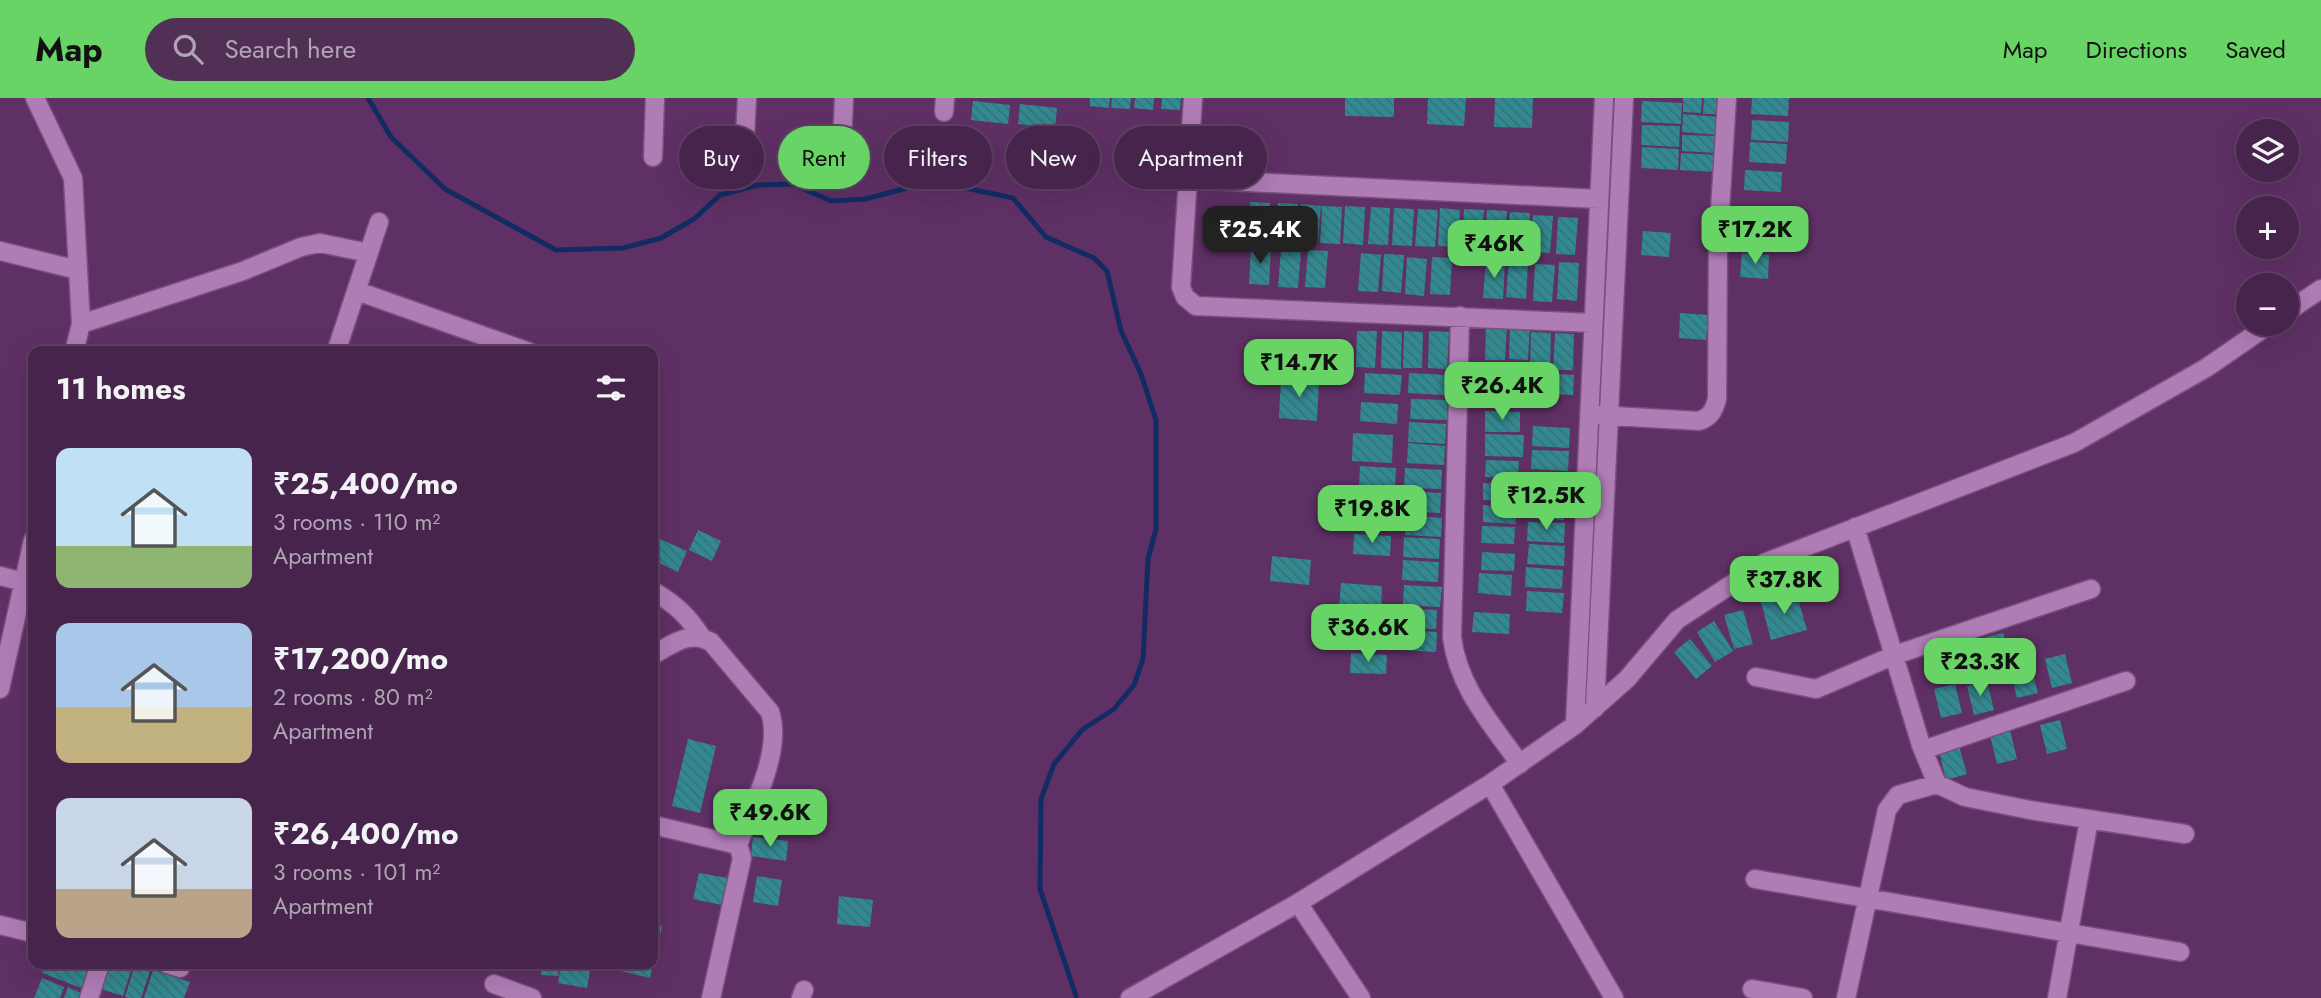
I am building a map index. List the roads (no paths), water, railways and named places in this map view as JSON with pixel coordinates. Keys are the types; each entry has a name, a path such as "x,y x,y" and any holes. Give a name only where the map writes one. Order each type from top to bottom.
{"street":[{"path":"35,98 73,178 81,324 76,346"},
{"path":"653,157 655,98"},
{"path":"746,126 747,98"},
{"path":"843,126 844,98"},
{"path":"1191,126 1193,98"},
{"path":"1575,725 1604,98"},
{"path":"1595,708 1624,98"},
{"path":"1588,415 1699,421 1707,418 1714,410 1717,399 1718,242 1727,98"},
{"path":"1267,183 1599,199"},
{"path":"1186,189 1181,287 1185,297 1196,306 1593,323"},
{"path":"338,346 379,222"},
{"path":"81,324 243,271 302,247 320,243 369,253"},
{"path":"0,251 78,270"},
{"path":"2299,304 2321,289"},
{"path":"357,291 512,346"},
{"path":"1460,316 1452,637 1454,660 1463,683 1520,764"},
{"path":"1130,998 1298,903 1520,764 1575,725 1627,679 1677,620 1764,563 2074,443 2206,368 2253,336"},
{"path":"1856,527 1923,750 1937,784"},
{"path":"0,689 28,563"},
{"path":"0,576 24,582"},
{"path":"1756,677 1816,689 1895,655 2091,589"},
{"path":"658,594 688,615 701,636 711,642 761,699 775,725 772,750 738,845 742,858 711,998"},
{"path":"658,653 685,638 701,636"},
{"path":"1923,750 2126,681"},
{"path":"1490,784 1614,998"},
{"path":"1846,998 1891,802 1898,795 1937,784 1965,797 2089,820 2185,834"},
{"path":"2057,998 2089,820"},
{"path":"658,826 738,845"},
{"path":"1755,879 2180,952"},
{"path":"1298,903 1361,998"},
{"path":"0,925 28,932"},
{"path":"89,998 98,969"},
{"path":"494,984 532,998"},
{"path":"1752,989 1803,998"}],"waterway":[{"path":"368,98 391,137 445,189 556,250 623,248 661,238 694,219 720,195 758,185 792,184 831,201 865,199 907,188 946,184 1013,198 1046,237 1094,258 1107,271 1121,331 1141,374 1156,420 1156,529 1148,559 1143,659 1134,685 1114,709 1082,730 1054,764 1041,799 1040,889 1076,996"}]}
